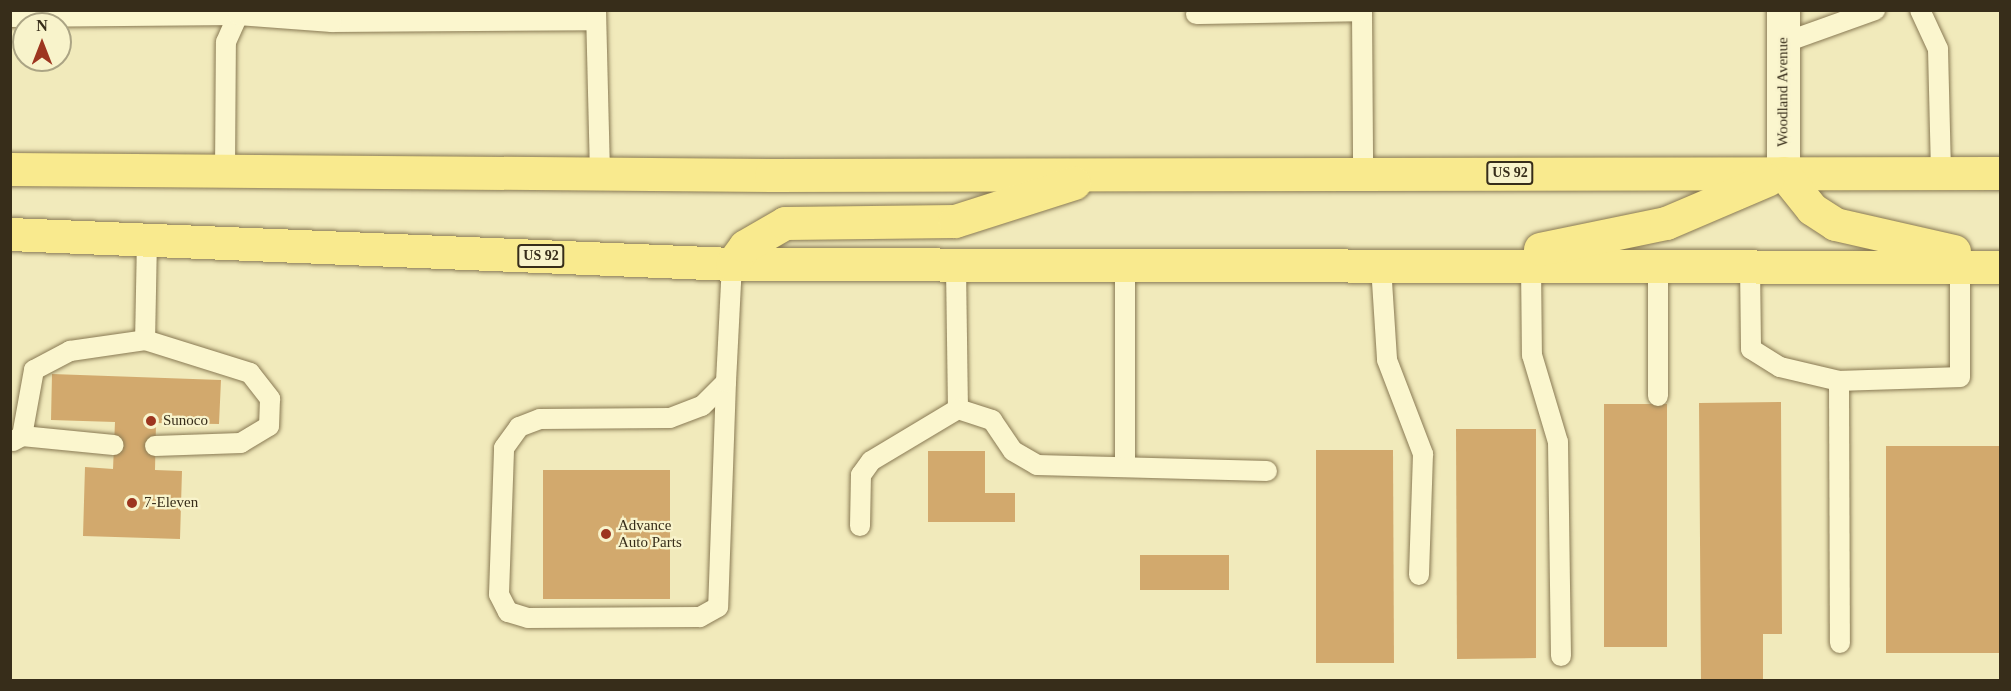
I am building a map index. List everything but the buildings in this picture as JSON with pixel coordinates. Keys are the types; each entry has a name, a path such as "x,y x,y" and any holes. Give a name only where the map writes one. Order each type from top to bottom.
{"main road":[{"name":"US 92","path":"10,169 600,174 2001,173"},
{"path":"732,264 745,246 785,223 955,221 1105,173"},
{"path":"1440,265 1666,223 1783,173 1812,209 1835,224 2001,260"},
{"name":"US 92","path":"10,234 732,264 1125,268 1440,265 2001,267"}],"street":[{"name":"Woodland Avenue","path":"1783,10 1783,173"}],"lane":[{"path":"1783,43 1821,34 1875,10"},
{"path":"1920,10 1938,49 1941,173"},
{"path":"1196,14 1362,11 1363,173"},
{"path":"10,17 188,13 332,16 596,15 600,174"},
{"path":"225,172 226,42 238,13"},
{"path":"145,340 147,239"},
{"path":"726,382 702,406 670,418 540,419 519,428 504,448 499,594 508,612 528,618 700,617 718,608 732,264"},
{"path":"1531,265 1533,355 1558,442 1561,656"},
{"path":"1658,265 1658,396"},
{"path":"1750,265 1751,349 1780,368 1839,381 1960,377 1960,266"},
{"path":"1381,266 1387,360 1423,454 1419,575"},
{"path":"956,267 958,409"},
{"path":"1125,268 1125,468"},
{"path":"114,445 16,439 34,370 70,351 145,340 250,373 270,399 269,426 241,443 155,446"},
{"path":"1839,381 1840,643"},
{"path":"860,526 861,475 871,461 958,409 992,420 1013,451 1037,465 1267,471"}],"place":[{"name":"Sunoco","path":"151,421"},
{"name":"7-Eleven","path":"132,503"},
{"name":"Advance Auto Parts","path":"606,534"}]}
